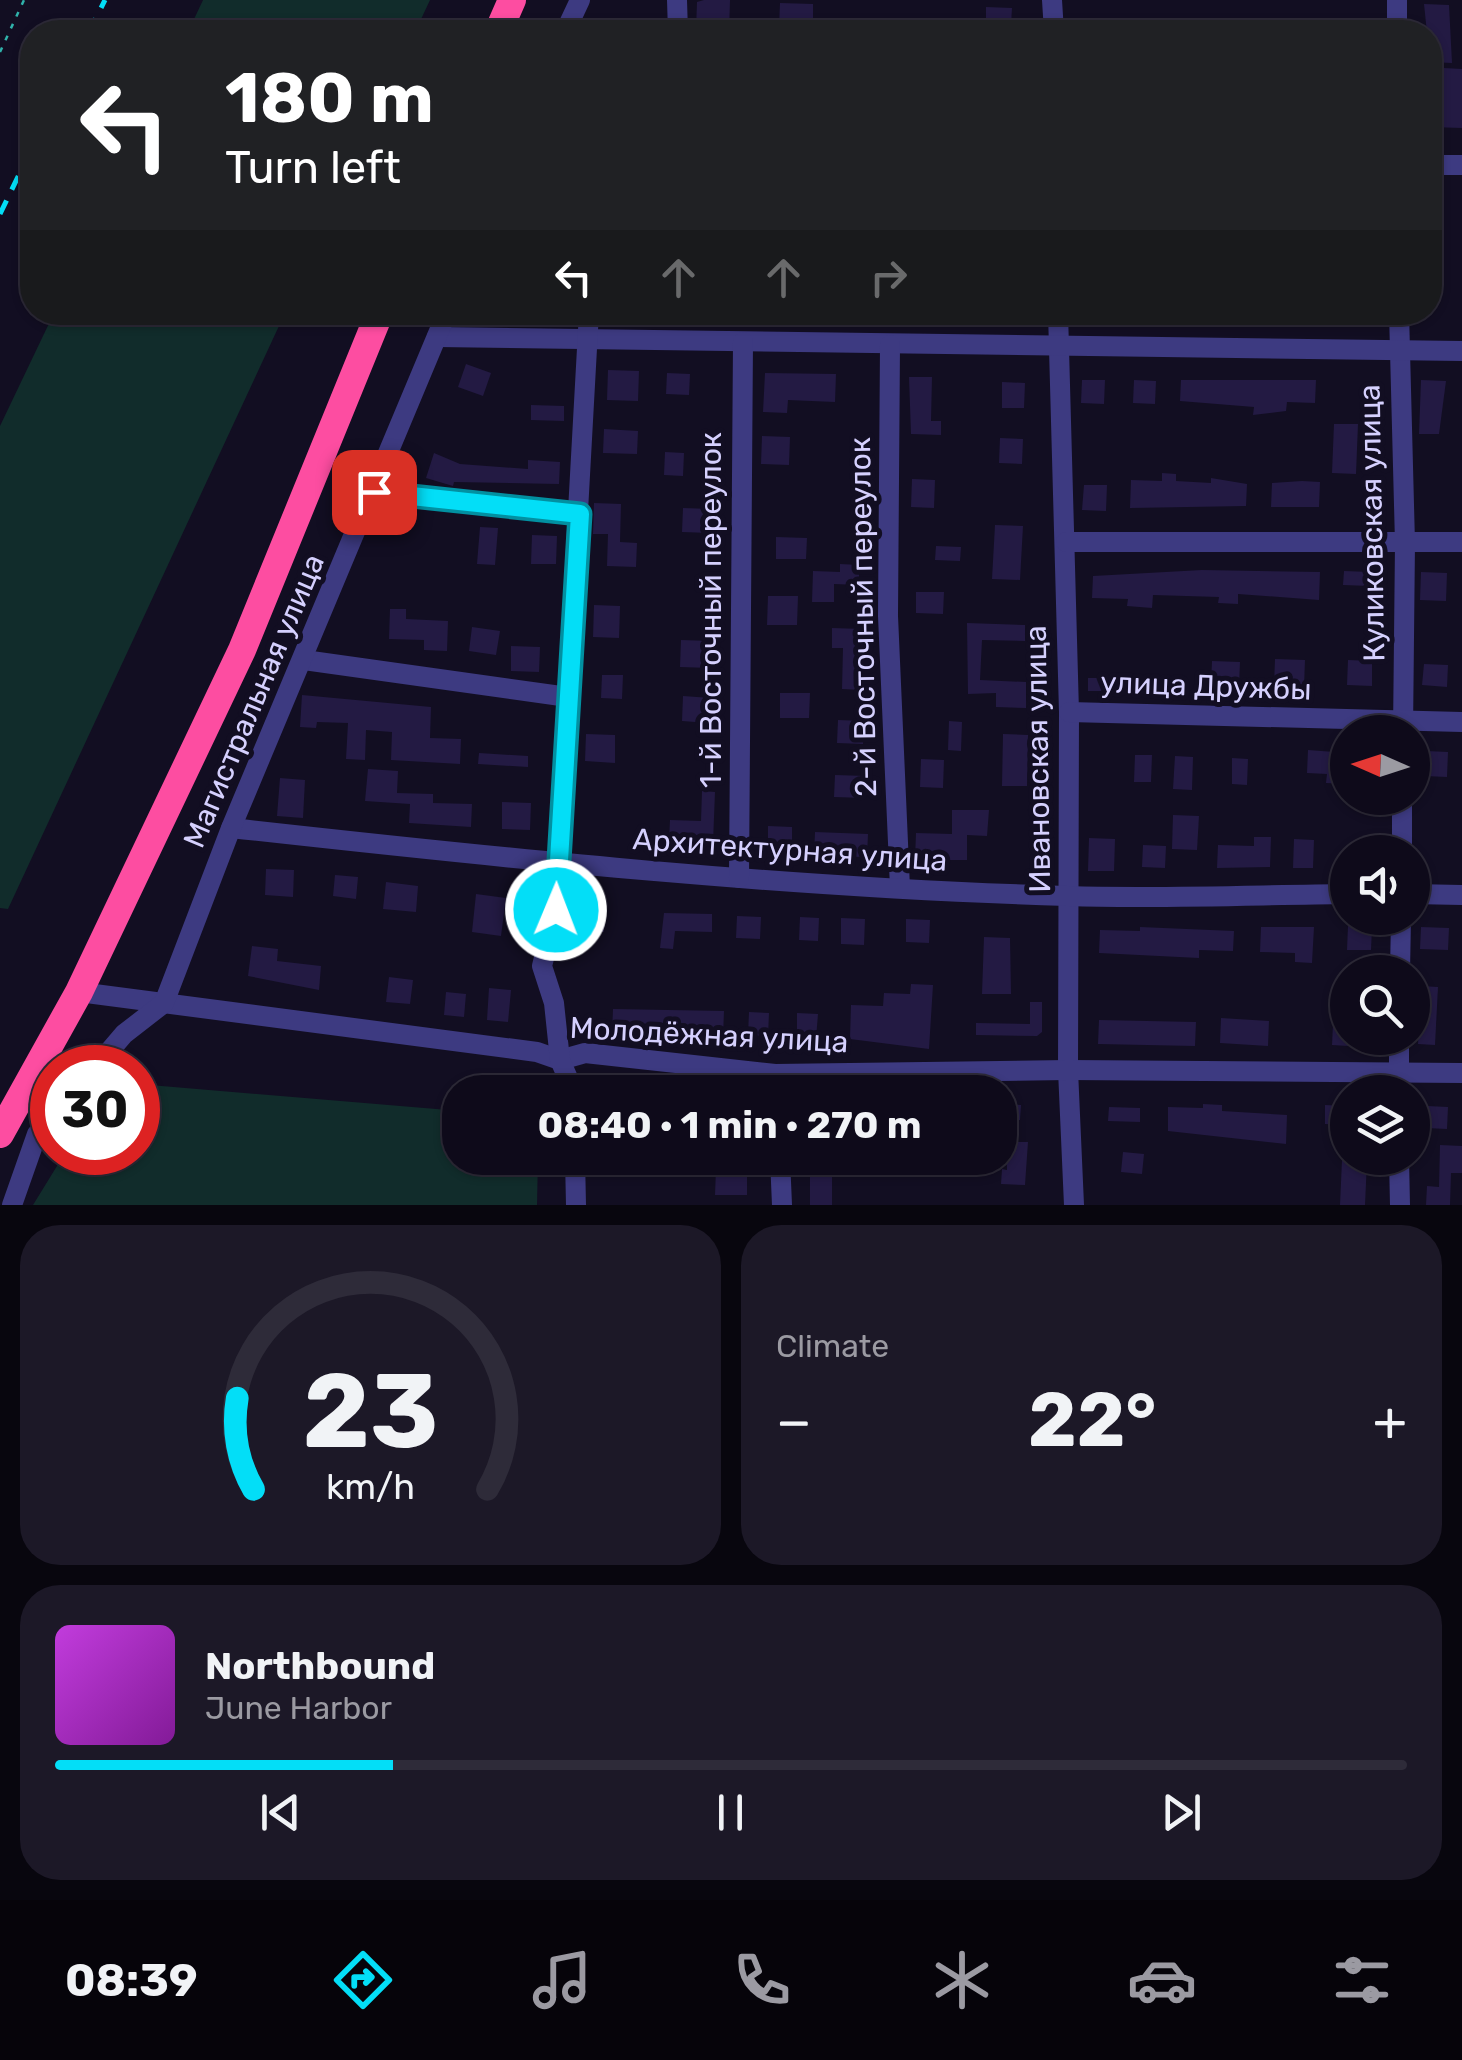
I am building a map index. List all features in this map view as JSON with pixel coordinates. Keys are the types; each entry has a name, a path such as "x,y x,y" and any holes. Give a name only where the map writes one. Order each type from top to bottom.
{"highway":[{"path":"0,1134 78,992 242,650 375,325"}],"street":[{"name":"Магистральная улица","path":"164,1004 231,828 442,325"},
{"path":"567,1075 560,1060 554,1003 542,966 556,910 589,325"},
{"name":"Ивановская улица","path":"1058,325 1066,542 1068,1070 1074,1205"},
{"name":"Куликовская улица","path":"1399,325 1405,544 1403,715"},
{"path":"437,338 1462,352"},
{"name":"1-й Восточный переулок","path":"740,878 743,342"},
{"name":"2-й Восточный переулок","path":"890,344 888,616 900,888"},
{"path":"374,492 580,514"},
{"path":"1066,542 1462,542"},
{"path":"304,660 568,696"},
{"name":"улица Дружбы","path":"1069,712 1330,724"},
{"name":"улица Дружбы","path":"1430,725 1462,722"},
{"name":"Архитектурная улица","path":"231,828 556,864 900,888 1070,896 1330,894"},
{"path":"1430,894 1462,895"},
{"name":"Молодёжная улица","path":"78,992 537,1052 560,1060 585,1053 724,1075"},
{"path":"114,1045 164,1004"},
{"name":"Молодёжная улица","path":"955,1075 1068,1070 1330,1080"},
{"name":"Молодёжная улица","path":"1430,1078 1462,1073"},
{"path":"12,1205 30,1156"},
{"path":"576,1175 576,1205"},
{"path":"781,1175 782,1205"},
{"path":"1399,1175 1400,1205"}],"path":[{"path":"0,52 24,0"}],"green space":[{"path":"203,0 430,0 421,20 194,20"},
{"path":"48,325 279,325 8,909 0,908 0,426"},
{"path":"160,1086 442,1109 442,1175 538,1175 537,1205 33,1205 51,1175 160,1175"}],"building":[{"path":"730,0 729,20 696,20 697,2"},
{"path":"780,3 813,4 813,20 779,20"},
{"path":"1424,4 1449,5 1452,63 1442,63 1442,20 1426,20"},
{"path":"986,7 1012,8 1011,20 986,20"},
{"path":"1444,68 1462,69 1462,128 1442,127"},
{"path":"466,364 491,373 483,396 458,387"},
{"path":"608,370 639,371 638,401 607,400"},
{"path":"667,373 690,374 689,395 666,394"},
{"path":"765,373 836,374 835,402 788,400 787,413 763,412"},
{"path":"909,377 932,377 931,421 941,421 941,435 911,434"},
{"path":"1082,380 1105,380 1104,404 1081,403"},
{"path":"1134,380 1156,381 1155,404 1133,403"},
{"path":"1181,380 1316,380 1315,403 1287,402 1286,411 1253,415 1254,407 1180,401"},
{"path":"1421,380 1446,381 1439,434 1419,434"},
{"path":"1002,382 1025,383 1024,408 1002,408"},
{"path":"531,405 564,406 564,421 531,420"},
{"path":"1334,424 1358,424 1356,474 1332,473"},
{"path":"604,429 638,431 637,454 603,453"},
{"path":"762,436 790,437 789,465 761,464"},
{"path":"1000,438 1023,439 1022,464 999,463"},
{"path":"665,452 684,453 683,476 664,475"},
{"path":"434,453 460,464 528,469 528,460 560,462 559,484 454,482 453,486 426,478"},
{"path":"1162,473 1176,474 1176,481 1211,483 1211,478 1247,484 1246,506 1130,508 1131,480 1162,481"},
{"path":"912,479 935,480 934,508 911,507"},
{"path":"1320,482 1319,507 1271,507 1272,483"},
{"path":"1084,485 1107,485 1106,511 1082,510"},
{"path":"594,503 621,504 620,542 637,543 636,567 607,566 608,534 593,534"},
{"path":"683,508 711,509 710,533 682,532"},
{"path":"995,525 1023,526 1020,580 992,579"},
{"path":"480,527 498,528 495,565 477,564"},
{"path":"532,535 557,536 556,564 531,564"},
{"path":"776,537 807,538 806,559 776,559"},
{"path":"936,546 961,547 960,561 935,560"},
{"path":"840,564 859,565 859,585 834,584 834,602 812,602 813,571 840,572"},
{"path":"1202,570 1320,572 1319,600 1238,594 1238,604 1218,603 1219,597 1153,595 1152,608 1127,606 1128,599 1092,598 1093,576"},
{"path":"1344,571 1370,572 1370,586 1343,585"},
{"path":"1421,572 1447,573 1446,601 1420,600"},
{"path":"916,592 944,592 943,614 916,613"},
{"path":"768,596 798,596 797,625 767,625"},
{"path":"594,605 620,606 619,638 593,637"},
{"path":"390,609 406,609 406,619 448,621 447,651 424,650 424,640 389,639"},
{"path":"967,623 1025,625 1025,641 982,640 980,680 1026,682 1026,708 996,707 996,693 968,694"},
{"path":"472,627 500,631 496,655 469,651"},
{"path":"832,628 862,629 862,690 842,689 843,648 832,648"},
{"path":"681,640 711,641 710,668 680,667"},
{"path":"511,646 540,647 539,672 511,671"},
{"path":"1275,659 1305,660 1304,687 1274,686"},
{"path":"1348,660 1372,661 1372,686 1347,685"},
{"path":"1212,661 1240,662 1239,686 1211,685"},
{"path":"1424,664 1448,665 1447,687 1422,685"},
{"path":"602,675 623,675 622,699 601,698"},
{"path":"1088,678 1117,678 1117,691 1088,691"},
{"path":"780,693 810,693 809,718 780,718"},
{"path":"302,695 431,707 430,738 461,739 460,764 391,760 392,732 366,730 365,760 346,759 348,723 317,722 316,728 300,727"},
{"path":"683,696 711,698 709,723 682,721"},
{"path":"838,720 864,721 863,744 837,743"},
{"path":"949,721 962,722 961,751 948,750"},
{"path":"586,734 615,735 615,763 585,761"},
{"path":"1003,734 1028,735 1027,786 1002,786"},
{"path":"1308,750 1330,752 1330,783 1326,783 1327,774 1307,773"},
{"path":"1430,751 1448,752 1447,777 1430,776"},
{"path":"479,753 528,756 528,767 478,764"},
{"path":"1135,755 1152,755 1151,782 1134,782"},
{"path":"1175,756 1193,757 1192,790 1173,789"},
{"path":"1232,758 1248,759 1247,785 1232,784"},
{"path":"921,759 944,760 943,788 920,787"},
{"path":"368,769 398,771 397,793 433,794 433,803 472,804 471,827 409,823 410,804 365,801"},
{"path":"835,775 866,776 865,798 834,797"},
{"path":"280,778 305,780 303,818 277,816"},
{"path":"702,791 715,792 713,843 669,841 670,820 701,821"},
{"path":"502,802 531,803 530,830 502,829"},
{"path":"952,810 989,810 987,836 967,835 967,860 915,860 916,833 952,834"},
{"path":"1173,815 1199,816 1197,850 1172,849"},
{"path":"768,826 792,827 792,853 768,852"},
{"path":"815,832 868,834 867,857 814,856"},
{"path":"1254,837 1271,837 1270,867 1217,868 1218,845 1254,846"},
{"path":"1089,838 1115,839 1114,871 1088,871"},
{"path":"1294,839 1314,840 1313,868 1293,868"},
{"path":"1143,845 1166,846 1165,868 1142,867"},
{"path":"266,869 294,870 293,897 265,895"},
{"path":"335,875 358,877 356,899 333,896"},
{"path":"386,882 418,886 416,912 383,909"},
{"path":"476,894 506,898 501,936 472,932"},
{"path":"574,903 605,904 604,932 573,931"},
{"path":"664,913 712,914 712,932 675,931 673,949 660,948"},
{"path":"737,916 761,917 760,939 736,938"},
{"path":"800,917 819,918 818,941 799,940"},
{"path":"841,918 865,919 864,945 841,944"},
{"path":"906,919 930,920 929,943 906,942"},
{"path":"1140,927 1234,931 1233,951 1199,950 1199,958 1099,953 1100,930 1140,931"},
{"path":"1261,927 1314,927 1312,963 1295,962 1295,953 1260,952"},
{"path":"1430,927 1449,928 1448,950 1420,949 1421,935 1430,935"},
{"path":"1348,935 1372,935 1371,950 1347,950"},
{"path":"984,937 1010,938 1011,994 982,994"},
{"path":"252,946 278,949 277,961 321,966 319,990 248,976"},
{"path":"389,977 413,980 410,1004 386,1002"},
{"path":"911,984 933,985 929,1049 850,1039 851,1005 883,1006 884,993 910,994"},
{"path":"1430,987 1438,987 1435,1045 1430,1045"},
{"path":"489,988 511,990 508,1022 487,1020"},
{"path":"446,992 466,994 464,1017 444,1015"},
{"path":"1030,1002 1042,1002 1042,1032 1037,1036 976,1035 976,1023 1030,1024"},
{"path":"613,1009 724,1011 723,1037 612,1035"},
{"path":"749,1012 769,1013 768,1036 748,1035"},
{"path":"797,1013 818,1014 816,1039 797,1038"},
{"path":"1221,1018 1269,1021 1268,1046 1220,1043"},
{"path":"1099,1020 1196,1022 1195,1046 1098,1044"},
{"path":"1203,1104 1222,1105 1222,1111 1287,1115 1286,1144 1168,1131 1168,1107 1203,1108"},
{"path":"1325,1105 1330,1105 1330,1124 1325,1124"},
{"path":"1430,1106 1448,1107 1447,1129 1430,1128"},
{"path":"1109,1107 1140,1108 1140,1122 1108,1121"},
{"path":"1017,1142 1028,1142 1025,1185 1001,1184 1002,1175 1017,1175"},
{"path":"1440,1145 1462,1146 1462,1173 1451,1173 1450,1205 1426,1205 1427,1186 1439,1187"},
{"path":"1123,1152 1144,1154 1142,1174 1121,1172"},
{"path":"716,1175 747,1175 747,1195 715,1195"},
{"path":"1341,1175 1366,1175 1365,1205 1340,1205"},
{"path":"810,1177 832,1177 832,1205 810,1205"}],"railway":[{"path":"95,20 105,0"},
{"path":"0,214 20,173"}],"route":[{"path":"374,492 580,514 556,910"}]}
